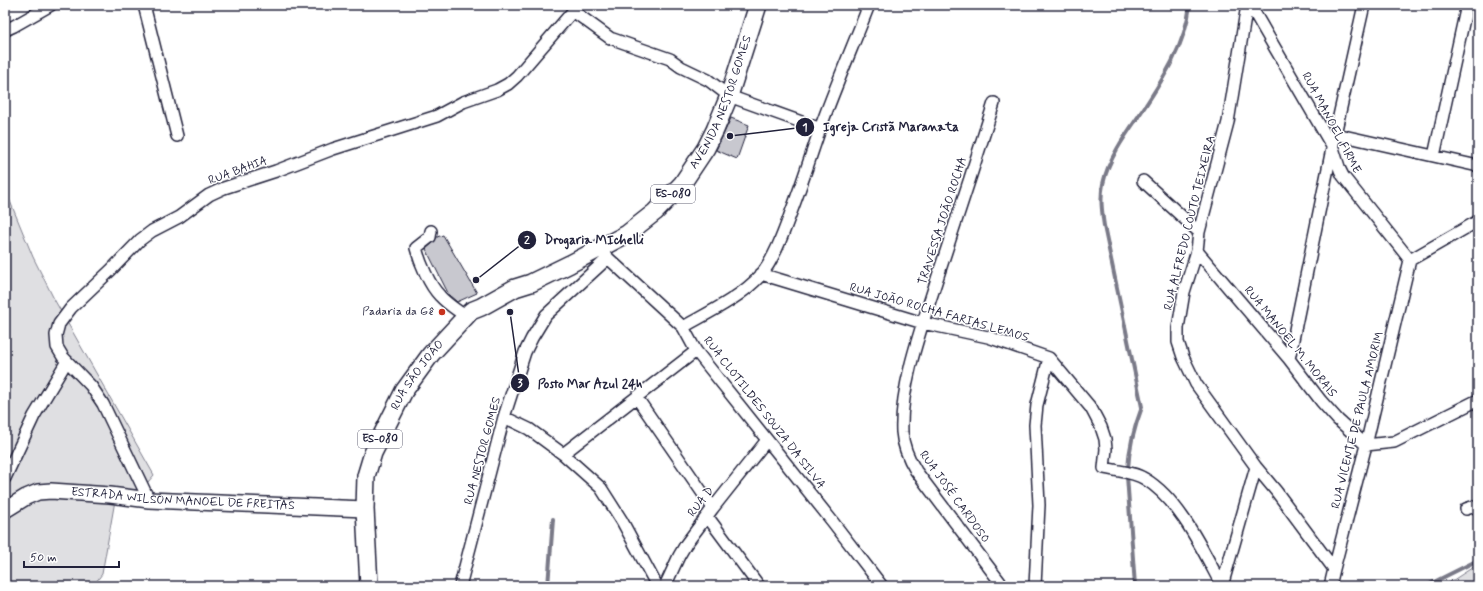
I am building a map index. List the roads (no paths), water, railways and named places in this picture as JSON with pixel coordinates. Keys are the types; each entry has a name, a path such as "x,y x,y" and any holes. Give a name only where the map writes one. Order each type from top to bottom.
{"main road":[{"name":"AVENIDA NESTOR GOMES","path":"602,254 649,217 682,184 706,148 715,130 728,96 758,5"},
{"name":"RUA SÃO JOÃO","path":"369,586 365,509 366,476 370,461 404,391 431,354 471,311 515,288 602,254"}],"street":[{"path":"5,30 51,5"},
{"path":"144,5 177,136"},
{"path":"683,327 721,306 744,290 761,274 784,233 821,129 869,5"},
{"name":"RUA ALFREDO COUTO TEIXEIRA","path":"1247,5 1228,122 1200,232 1197,251 1184,292 1178,328 1178,342 1196,384 1256,467 1276,491 1334,569"},
{"name":"RUA MANOEL FIRME","path":"1250,5 1333,148 1343,176 1410,260"},
{"path":"1289,359 1335,134 1364,5"},
{"path":"1434,156 1467,5"},
{"path":"575,8 610,38 670,60 708,80 728,96 821,129"},
{"name":"RUA BAHIA","path":"149,500 103,404 91,386 67,361 57,347 56,335 59,324 72,308 140,240 152,231 179,217 209,195 224,188 276,171 333,149 437,116 463,102 497,90 508,84 517,76 575,8"},
{"name":"TRAVESSA JOÃO ROCHA","path":"923,323 994,103"},
{"name":"RUA MANOEL FIRME","path":"1335,134 1478,166"},
{"path":"1143,181 1200,232"},
{"path":"1410,260 1478,221"},
{"path":"431,230 430,237 416,248 418,254 432,286 440,296 465,316"},
{"name":"RUA MANOEL M. MORAIS","path":"1197,251 1289,359 1321,401 1338,420 1366,445"},
{"name":"RUA CLOTILDES SOUZA DA SILVA","path":"602,254 683,327 696,351 882,586"},
{"name":"RUA NESTOR GOMES","path":"460,586 504,417 525,352 546,315 602,254"},
{"name":"RUA VICENTE DE PAULA AMORIM","path":"1330,586 1366,445 1410,260"},
{"name":"RUA JOÃO ROCHA FARIAS LEMOS","path":"761,274 923,323 988,337 1049,358"},
{"name":"RUA JOSÉ CARDOSO","path":"923,323 908,380 902,424 903,445 908,458 916,471 1003,586"},
{"path":"563,454 696,351"},
{"path":"1049,358 1091,408 1101,427 1105,439 1106,449 1104,468 1145,478 1164,495 1176,508 1222,586"},
{"path":"1035,586 1039,505 1035,425 1037,405 1049,358"},
{"path":"5,478 34,416 67,361"},
{"path":"637,398 759,586"},
{"path":"1366,445 1394,442 1477,399"},
{"path":"504,417 529,429 563,454 601,488 622,521 657,586"},
{"name":"RUA D","path":"665,586 679,556 710,512 767,440"},
{"path":"1222,586 1256,467"},
{"name":"ESTRADA WILSON MANOEL DE FREITAS","path":"5,510 26,496 38,492 51,491 110,495 149,500 365,509"},
{"path":"1466,509 1478,505"}],"waterway":[{"path":"1128,469 1132,437 1142,407 1104,226 1102,189 1105,175 1117,149 1171,64 1183,36 1190,5"},
{"path":"5,37 14,31"},
{"path":"1127,476 1135,586"},
{"path":"548,586 553,519"},
{"path":"1426,586 1478,560"}],"place":[{"name":"Igreja Cristã Maranata","path":"730,136"},
{"name":"Drogaria MIchelli","path":"476,280"},
{"name":"Padaria da Gê","path":"442,312"},
{"name":"Posto Mar Azul 24h","path":"510,312"}]}
